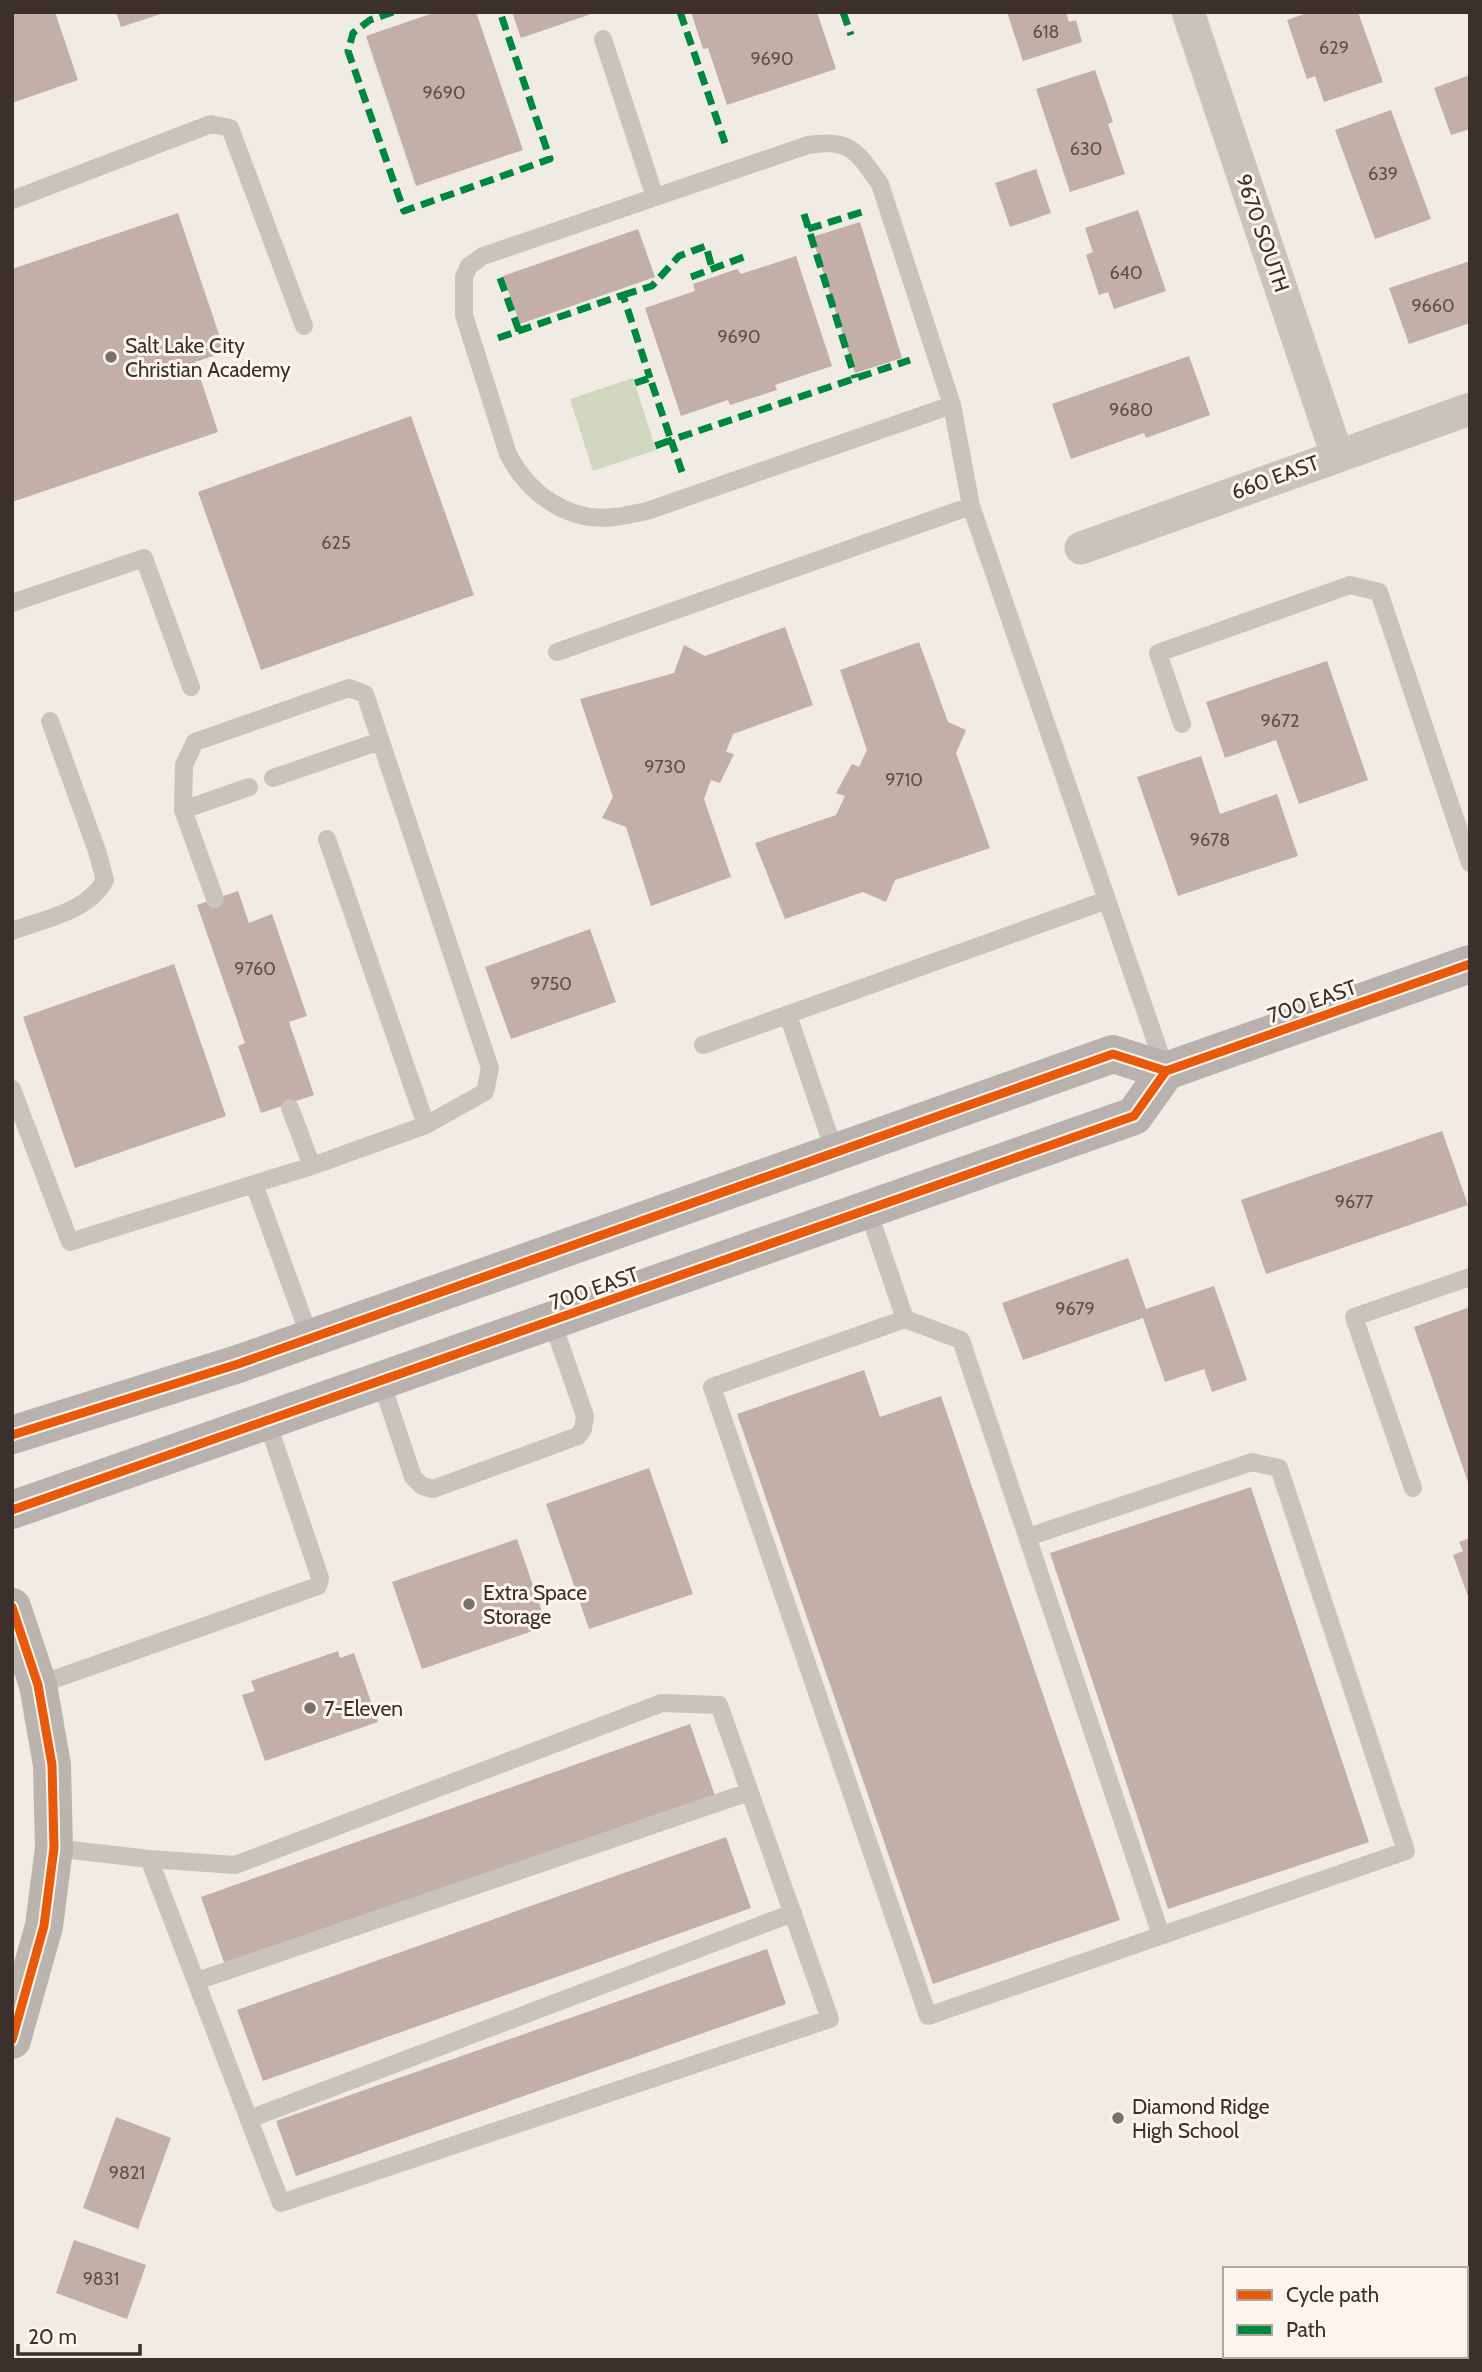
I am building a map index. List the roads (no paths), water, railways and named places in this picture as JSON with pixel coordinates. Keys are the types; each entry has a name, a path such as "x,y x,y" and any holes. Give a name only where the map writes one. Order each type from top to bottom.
{"main road":[{"name":"700 EAST","path":"12,1510 1134,1116 1166,1071 1470,964"},
{"path":"12,1435 238,1364 1113,1054 1166,1071"},
{"path":"12,1607 38,1685 52,1765 54,1848 44,1926 12,2040"}],"street":[{"name":"9670 SOUTH","path":"1188,12 1337,455"},
{"name":"660 EAST","path":"1081,548 1470,409"}],"lane":[{"path":"603,39 655,197"},
{"path":"12,200 211,124 230,128 304,326"},
{"path":"952,405 647,511 612,518 580,515 556,507 536,492 517,472 508,454 464,314 464,277 470,266 483,256 808,145 827,142 846,145 862,160 880,184 952,405 971,506 1166,1071"},
{"path":"557,652 971,506"},
{"path":"12,603 144,558 191,687"},
{"path":"1182,724 1158,653 1350,584 1379,592 1470,863"},
{"path":"12,1089 70,1242 312,1166 426,1125 485,1092 490,1068 365,694 349,688 195,742 184,765 183,810 215,899"},
{"path":"12,931 83,905 98,892 105,880 50,721"},
{"path":"273,778 380,741"},
{"path":"183,810 249,787"},
{"path":"327,839 426,1125"},
{"path":"703,1045 1107,900"},
{"path":"788,1015 835,1153"},
{"path":"290,1108 312,1166"},
{"path":"254,1184 310,1338"},
{"path":"868,1210 905,1319"},
{"path":"1413,1488 1354,1317 1470,1277"},
{"path":"1028,1537 1252,1462 1279,1468 1406,1851 928,2016 712,1387 905,1319 961,1340 1161,1935"},
{"path":"381,1381 413,1477 422,1486 433,1489 578,1436 583,1429 585,1416 552,1321"},
{"path":"38,1685 318,1586 320,1578 267,1421"},
{"path":"54,1848 235,1865 662,1703 719,1705 830,2019 282,2203 149,1859"},
{"path":"197,1981 749,1792"},
{"path":"249,2119 793,1913"}],"place":[{"name":"Salt Lake City Christian Academy","path":"111,357"},
{"name":"Extra Space Storage","path":"469,1604"},
{"name":"7-Eleven","path":"310,1708"},
{"name":"Diamond Ridge High School","path":"1118,2118"}]}
